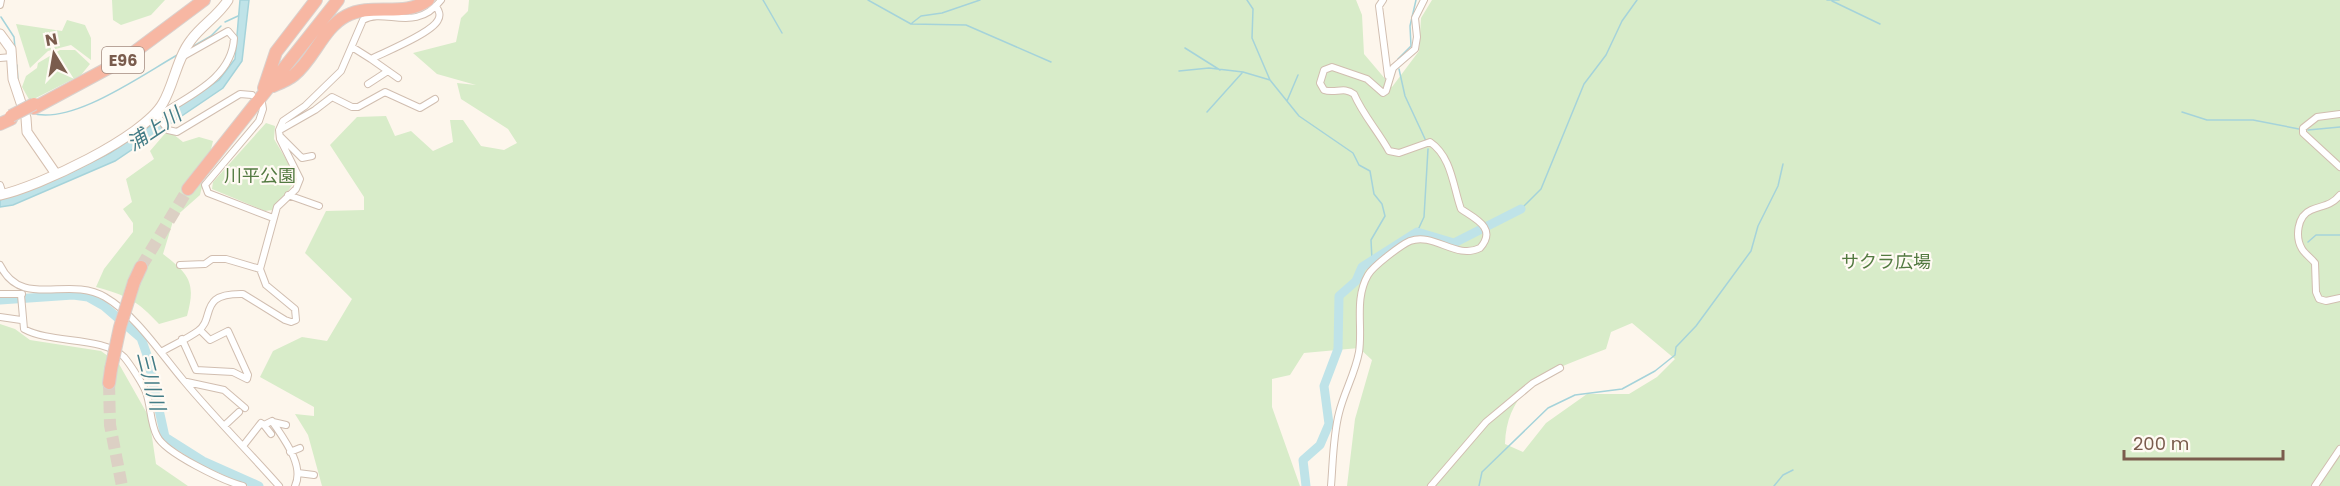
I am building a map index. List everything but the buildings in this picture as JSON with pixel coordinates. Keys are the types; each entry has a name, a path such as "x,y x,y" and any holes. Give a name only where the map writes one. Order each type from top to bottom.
{"highway":[{"name":"E96","path":"34,106 123,56 198,0"},
{"name":"E96","path":"5,120 124,59 204,0"},
{"path":"266,89 276,52 316,0"},
{"path":"188,189 256,106 266,89 333,0"},
{"path":"266,89 338,0"},
{"path":"392,0 404,3 418,0"},
{"path":"266,89 295,74 334,25 346,16 362,11 408,9 432,3"},
{"path":"109,383 120,327 141,267"}],"street":[{"path":"0,5 1,0"},
{"path":"157,115 189,41 218,15 228,0"},
{"path":"161,352 200,330 211,303 238,294 248,296 285,320 294,322 297,317 295,309 266,285 260,269 279,203 296,189 300,179 279,133 283,121 305,106 341,71 359,26 366,18 408,18 428,12 432,3 441,0"},
{"path":"1383,0 1379,6 1389,80"},
{"path":"1331,486 1339,412 1359,351 1359,305 1367,276 1407,242 1429,238 1452,248 1475,251 1484,244 1485,232 1481,222 1461,209 1456,182 1437,147 1430,142 1399,153 1389,150 1378,131 1362,113 1354,94 1343,89 1331,92 1324,90 1320,83 1324,70 1332,67 1367,79 1383,93 1386,91 1393,68 1415,49 1418,36 1415,18 1424,0"},
{"path":"371,59 430,29 440,14 432,3"},
{"path":"1,191 56,174 133,132 222,72 233,50 234,38 228,31 182,57"},
{"path":"0,34 8,42 12,57 13,80 26,118 27,132 56,174"},
{"path":"352,47 398,78"},
{"path":"0,57 12,57"},
{"path":"368,84 388,71"},
{"path":"279,133 332,97 352,107 363,105 385,92 420,108 435,99"},
{"path":"157,115 168,130 177,132 186,129 240,94 252,94"},
{"path":"256,106 263,109 259,120 205,185 208,193 273,219"},
{"path":"2340,114 2317,117 2303,128 2303,133 2340,167"},
{"path":"279,133 302,158 312,156"},
{"path":"288,195 319,206"},
{"path":"2340,195 2326,207 2309,210 2303,216 2298,228 2302,249 2315,263 2316,292 2319,299 2326,301 2340,298"},
{"path":"180,265 206,264 212,259 226,258 260,269"},
{"path":"1,267 9,281 28,290 83,288 96,292 117,307 161,352 183,381 279,486"},
{"path":"0,294 21,295 28,290"},
{"path":"21,295 21,320 24,329 34,335 100,346 123,356 145,389 156,434 160,441 171,450 238,485"},
{"path":"0,317 21,320"},
{"path":"182,339 196,370 233,372 247,379 248,375 228,331 210,340 200,330"},
{"path":"1431,486 1486,422 1533,383 1560,368"},
{"path":"183,381 200,387 224,390 242,410 224,426"},
{"path":"243,446 261,423 264,425 271,419"},
{"path":"271,419 286,425"},
{"path":"271,419 290,452 298,473 295,486"},
{"path":"264,425 271,434"},
{"path":"290,452 300,448"},
{"path":"2314,486 2340,449"},
{"path":"298,473 314,475"}],"green space":[{"path":"112,0 165,0 151,15 121,25 113,20"},
{"name":"サクラ広場","path":"469,0 1356,0 1362,15 1364,54 1392,87 1419,51 1421,18 1432,0 2340,0 2340,486 1347,486 1355,419 1372,360 1359,348 1304,353 1290,375 1272,379 1272,407 1300,486 322,486 308,435 295,414 314,416 314,407 260,377 273,351 302,337 327,341 352,299 305,253 326,211 364,210 364,197 330,145 357,117 386,116 395,136 411,131 433,151 453,142 450,120 463,120 481,146 504,150 517,143 508,129 461,99 457,83 476,85 437,74 413,53 456,42 461,18 468,11","holes":["1632,323 1675,359 1657,377 1629,394 1587,394 1546,423 1523,452 1505,444 1508,423 1515,406 1525,392 1538,380 1553,371 1606,349 1611,332"]},
{"path":"67,20 85,25 91,38 91,60 71,45 48,51 30,68 16,24 62,31"},
{"path":"60,50 75,50 90,64 81,75 30,101 22,87 26,76 37,68 38,63"},
{"name":"川平公園","path":"266,123 275,126 274,139 296,176 292,186 273,210 265,211 212,189 213,182"},
{"path":"168,130 183,142 199,137 213,141 200,195 174,218 163,254 185,274 188,281 191,295 187,316 159,324 131,300 96,287 104,269 133,232 133,223 123,209 132,202 126,179 154,159 150,151"},
{"path":"0,324 15,329 30,340 101,351 119,364 149,417 156,464 188,486 0,486"}],"water":[{"name":"浦上川","path":"240,0 249,0 242,61 223,88 115,161 13,205 0,207 0,200 71,172 110,153 219,80 235,59"}],"waterway":[{"path":"763,0 782,33"},
{"path":"868,0 911,24 966,25 1051,62"},
{"path":"912,23 921,16 942,13 980,0"},
{"path":"1247,0 1253,9 1252,38 1270,80"},
{"path":"1398,59 1411,46 1410,26 1416,0"},
{"path":"1521,209 1541,189 1584,84 1606,55 1622,21 1637,0"},
{"path":"1827,0 1839,0"},
{"path":"1832,1 1880,24"},
{"path":"225,22 238,16"},
{"path":"1,17 14,37 15,48"},
{"path":"192,47 211,36 221,26"},
{"path":"1185,48 1220,70"},
{"path":"31,113 48,115 86,105 107,96 179,54"},
{"path":"17,65 18,81"},
{"path":"1179,71 1209,68 1243,72 1270,80 1299,116 1353,153 1359,165 1370,171 1374,194 1382,204 1385,216 1371,240 1372,260"},
{"path":"1399,69 1405,96 1426,141"},
{"path":"1207,112 1242,73"},
{"path":"1287,101 1298,75"},
{"path":"2182,112 2207,120 2253,120 2299,129"},
{"path":"2308,130 2340,127"},
{"path":"1417,232 1424,217 1428,149"},
{"path":"1479,486 1482,472 1548,408 1575,395 1622,389 1655,371 1675,355 1676,347 1696,326 1751,251 1758,226 1778,186 1783,164"},
{"path":"1306,486 1303,460 1320,445 1329,424 1324,386 1338,349 1339,296 1356,281 1362,267 1417,232 1454,243 1521,209"},
{"path":"2308,242 2316,235 2340,235"},
{"name":"三川川","path":"0,300 73,295 88,297 104,306 141,338 147,355 165,437 203,461 259,486"},
{"path":"1774,486 1783,475 1793,470"}],"tunnel":[{"path":"141,267 188,189"},
{"path":"109,383 110,425 122,486"}]}
